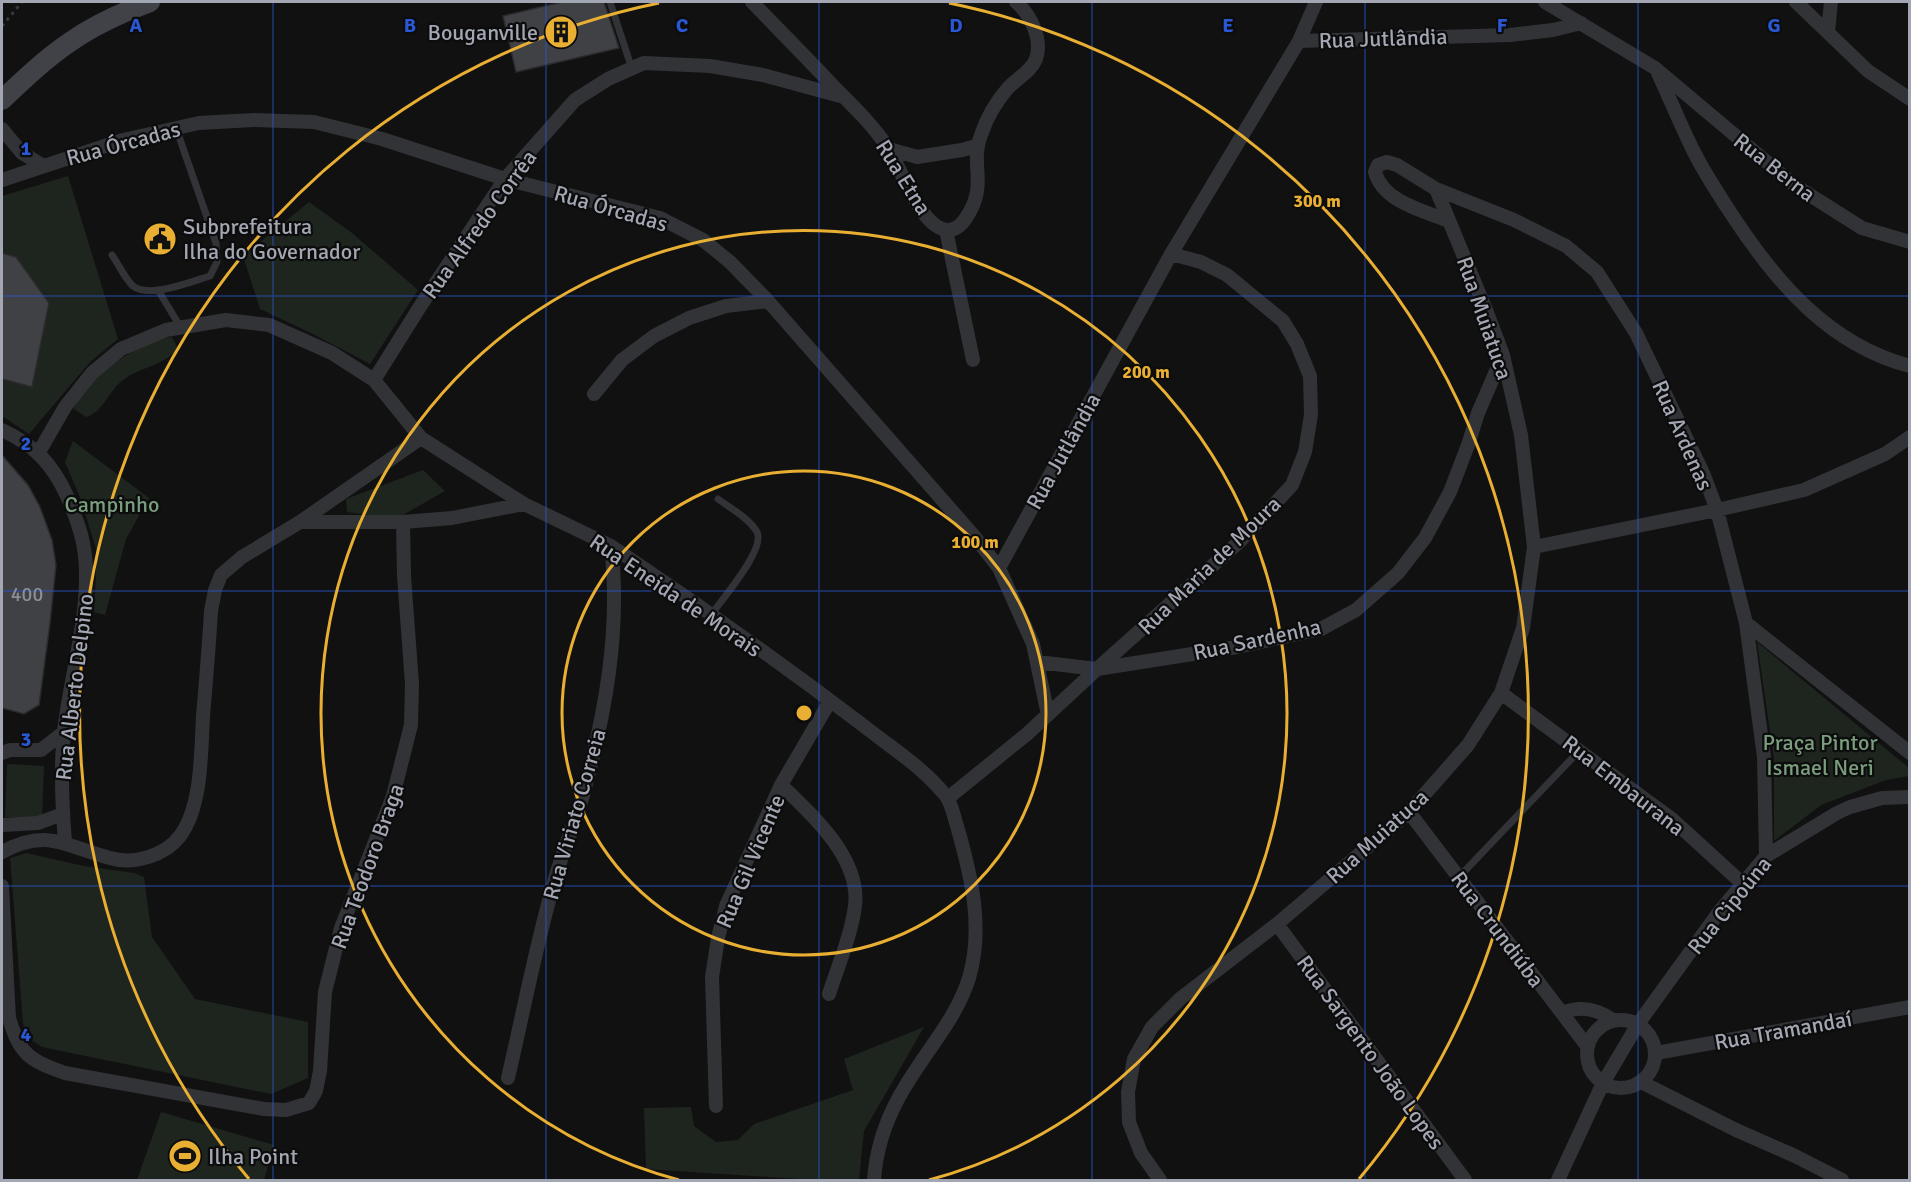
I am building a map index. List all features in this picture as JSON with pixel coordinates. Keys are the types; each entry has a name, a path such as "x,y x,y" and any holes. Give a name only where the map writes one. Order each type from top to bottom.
{"main road":[{"path":"2,100 33,71 71,41 110,19 150,2"}],"street":[{"name":"Rua Etna","path":"752,2 855,107 889,149 919,206 938,227 946,230 954,230 962,224 975,204 979,180 976,146 989,113 1009,87 1026,73 1036,59 1038,44 1033,26 1022,7 1016,2"},
{"path":"1299,41 1316,2"},
{"path":"1545,2 1655,68 1695,154 1725,204 1768,267 1796,299 1839,335 1885,360 1910,366"},
{"path":"1796,2 1868,71 1910,99"},
{"path":"1828,32 1831,2"},
{"name":"Rua Jutlândia","path":"999,568 1171,254 1299,41 1510,35 1553,30 1581,23"},
{"name":"Rua Alfredo Corrêa","path":"374,380 505,179 575,100 608,79 644,63 710,66 763,75 844,97"},
{"name":"Rua Berna","path":"1655,68 1794,186 1862,228 1910,242"},
{"name":"Rua Órcadas","path":"2,180 123,140 199,123 254,120 314,122 382,139 505,179 660,218 703,240 730,262 768,301 999,568 1033,644 1048,715"},
{"name":"Rua Órcadas","path":"2,129 22,153 42,165"},
{"path":"889,149 917,157 976,146"},
{"name":"Rua Ardenas","path":"1449,221 1404,203 1383,188 1375,172 1378,165 1387,162 1396,165 1436,189 1514,220 1566,246 1597,272 1636,333 1703,472 1717,510 1746,623 1764,757 1766,856"},
{"name":"Rua Muiatuca","path":"1160,1180 1141,1153 1129,1122 1128,1092 1134,1059 1152,1027 1181,998 1277,924 1409,812 1468,745 1501,693 1523,628 1534,547 1521,435 1503,356 1436,189"},
{"path":"946,230 974,360"},
{"name":"Rua Maria de Moura","path":"948,798 1048,715 1240,541 1292,484 1305,452 1311,415 1310,376 1297,344 1283,321 1253,294 1227,275 1201,262 1171,254"},
{"path":"594,394 622,360 654,336 690,318 726,306 768,301"},
{"name":"Rua Eneida de Morais","path":"39,452 65,407 92,373 121,349 166,330 181,327 226,320 269,325 332,353 374,380 421,438 524,504 610,546 711,615 923,772 948,798 965,854 975,900 976,935 969,977 957,1007 899,1097 887,1122 876,1158 874,1180"},
{"name":"Rua Sardenha","path":"1037,662 1097,669 1237,647 1321,628 1356,610 1398,573 1425,538 1450,492 1478,413 1503,356"},
{"path":"2,430 39,452"},
{"path":"1534,547 1804,490 1885,454 1910,437"},
{"path":"2,852 13,845 39,839 65,842 84,851 114,859 142,859 165,850 180,836 192,812 199,773 211,611 221,575 242,557 300,522 421,438"},
{"name":"Rua Alberto Delpino","path":"39,452 61,483 77,519 85,556 86,597 64,732 61,773 65,842"},
{"path":"300,522 403,522 452,518 524,504"},
{"name":"Rua Teodoro Braga","path":"2,886 9,1017 15,1037 24,1052 39,1064 65,1073 264,1109 286,1110 309,1103 318,1082 325,992 341,928 393,796 411,725 412,684 404,576 403,522"},
{"name":"Rua Viriato Correia","path":"508,1078 553,885 582,796 600,725 612,651 615,577 610,546"},
{"path":"1746,623 1910,753"},
{"name":"Rua Embaurana","path":"1501,693 1673,820 1743,884"},
{"name":"Rua Gil Vicente","path":"716,1106 712,978 726,906 781,785 830,701"},
{"path":"2,753 10,750 40,750 64,732"},
{"path":"40,750 61,773"},
{"path":"781,785 808,810 828,833 845,860 855,885 855,904 851,926 829,994"},
{"name":"Rua Cipoúna","path":"1557,1180 1603,1083 1638,1024 1713,922 1766,856 1836,813 1850,807 1882,798 1910,797"},
{"name":"Rua Crundiúba","path":"1409,812 1587,1046"},
{"path":"2,825 38,823 63,814"},
{"path":"38,823 39,839"},
{"name":"Rua Sargento João Lopes","path":"1277,924 1465,1180"},
{"name":"Rua Tramandaí","path":"1656,1053 1910,1007"},
{"path":"1562,1013 1572,1009 1599,1011 1613,1020"},
{"path":"1613,1020 1626,1020 1638,1024 1650,1036 1656,1053 1652,1069 1641,1082 1628,1087 1615,1088 1603,1083 1592,1073 1587,1060 1587,1046 1592,1035 1601,1026 1613,1020"},
{"path":"1641,1082 1842,1180"}],"lane":[{"path":"610,2 632,69"},
{"path":"112,255 133,286 140,290 158,290 210,276 217,262 216,243 176,129"},
{"path":"158,290 181,327"},
{"path":"711,615 750,561 759,542 757,533 748,522 718,499"},
{"path":"1459,877 1580,751"}],"path":[{"path":"2,26 22,2"}],"green space":[{"path":"68,176 118,339 90,362 29,434 2,416 2,196"},
{"path":"309,202 352,233 418,290 370,364 260,309 243,256"},
{"path":"172,337 178,349 172,355 122,381 97,411 86,417 74,409 89,386 115,363 145,345"},
{"name":"Campinho","path":"73,441 149,498 126,539 105,615 94,612 97,552 81,500 65,462"},
{"path":"423,470 445,491 396,519 347,512 346,499"},
{"name":"Praça Pintor Ismael Neri","path":"1757,642 1909,768 1909,776 1886,780 1821,805 1774,841 1774,759"},
{"path":"7,764 44,766 42,818 5,817"},
{"path":"26,853 84,866 134,873 144,877 152,937 195,999 308,1022 308,1078 271,1094 42,1047 24,1035 10,858"},
{"path":"924,1027 864,1131 859,1180 816,1180 646,1169 644,1108 691,1107 694,1126 716,1142 738,1140 754,1124 853,1090 844,1059"},
{"name":"Ilha Point","path":"161,1112 274,1145 264,1180 137,1180"}],"building":[{"name":"Bouganville","path":"562,2 604,2 619,48 516,72 503,16"},
{"path":"2,253 16,257 49,303 32,387 2,379"},
{"path":"2,455 28,485 40,507 52,540 56,565 39,705 24,714 2,708"}],"place":[{"name":"Bouganville","path":"561,32"},
{"name":"Subprefeitura Ilha do Governador","path":"160,239"},
{"name":"Ilha Point","path":"185,1156"}]}
